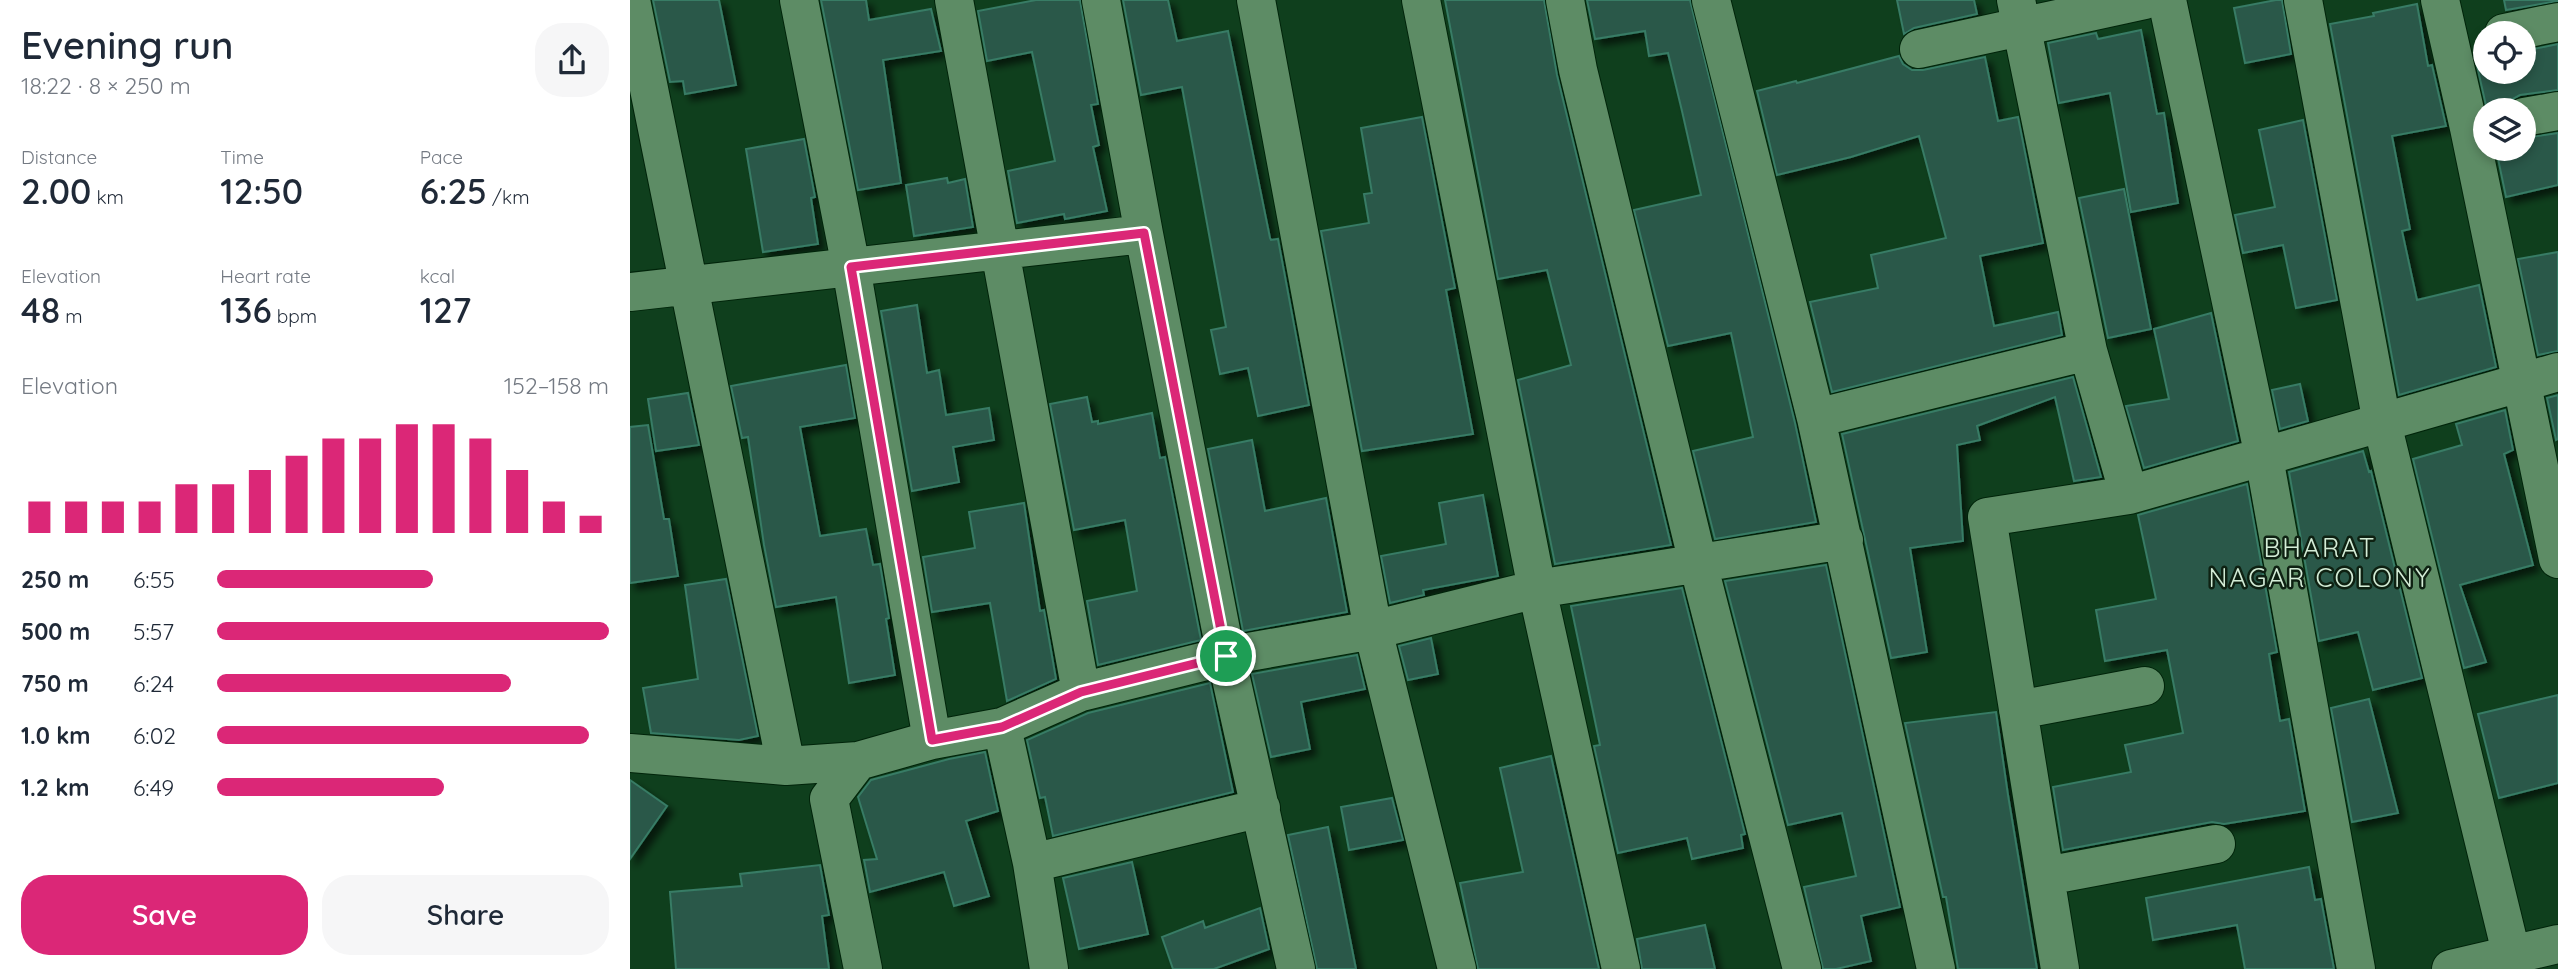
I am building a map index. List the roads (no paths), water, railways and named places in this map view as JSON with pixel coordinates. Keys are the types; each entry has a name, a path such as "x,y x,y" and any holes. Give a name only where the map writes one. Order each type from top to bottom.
{"street":[{"path":"631,0 786,765"},
{"path":"799,0 851,267 932,740"},
{"path":"954,0 1081,692"},
{"path":"1101,0 1226,656 1296,969"},
{"path":"1256,0 1373,630 1457,969"},
{"path":"1421,0 1537,589 1621,969"},
{"path":"1565,0 1582,83 1698,563 1802,969"},
{"path":"1711,0 1816,418 1936,969"},
{"path":"1919,49 2019,14 2144,0"},
{"path":"2167,0 2264,457 2356,969"},
{"path":"2303,0 2382,423 2513,962"},
{"path":"2440,0 2467,41 2474,98"},
{"path":"2019,14 2088,351 2129,495"},
{"path":"2536,26 2558,22"},
{"path":"2536,115 2558,111"},
{"path":"2483,161 2521,381 2558,559"},
{"path":"630,292 1144,233"},
{"path":"1816,418 2088,351"},
{"path":"2060,969 1987,517 2129,495 2558,372"},
{"path":"630,752 786,765 858,761 932,740 1002,727 1081,692 1226,656 1373,630 1537,589 1843,540"},
{"path":"2018,710 2145,686"},
{"path":"1002,727 1032,863 1049,969"},
{"path":"858,761 829,799 863,969"},
{"path":"1032,863 1261,808"},
{"path":"2046,876 2216,844"},
{"path":"2451,969 2513,962 2558,944"}],"district":[{"name":"BHARAT NAGAR COLONY","path":"2320,563"}]}
